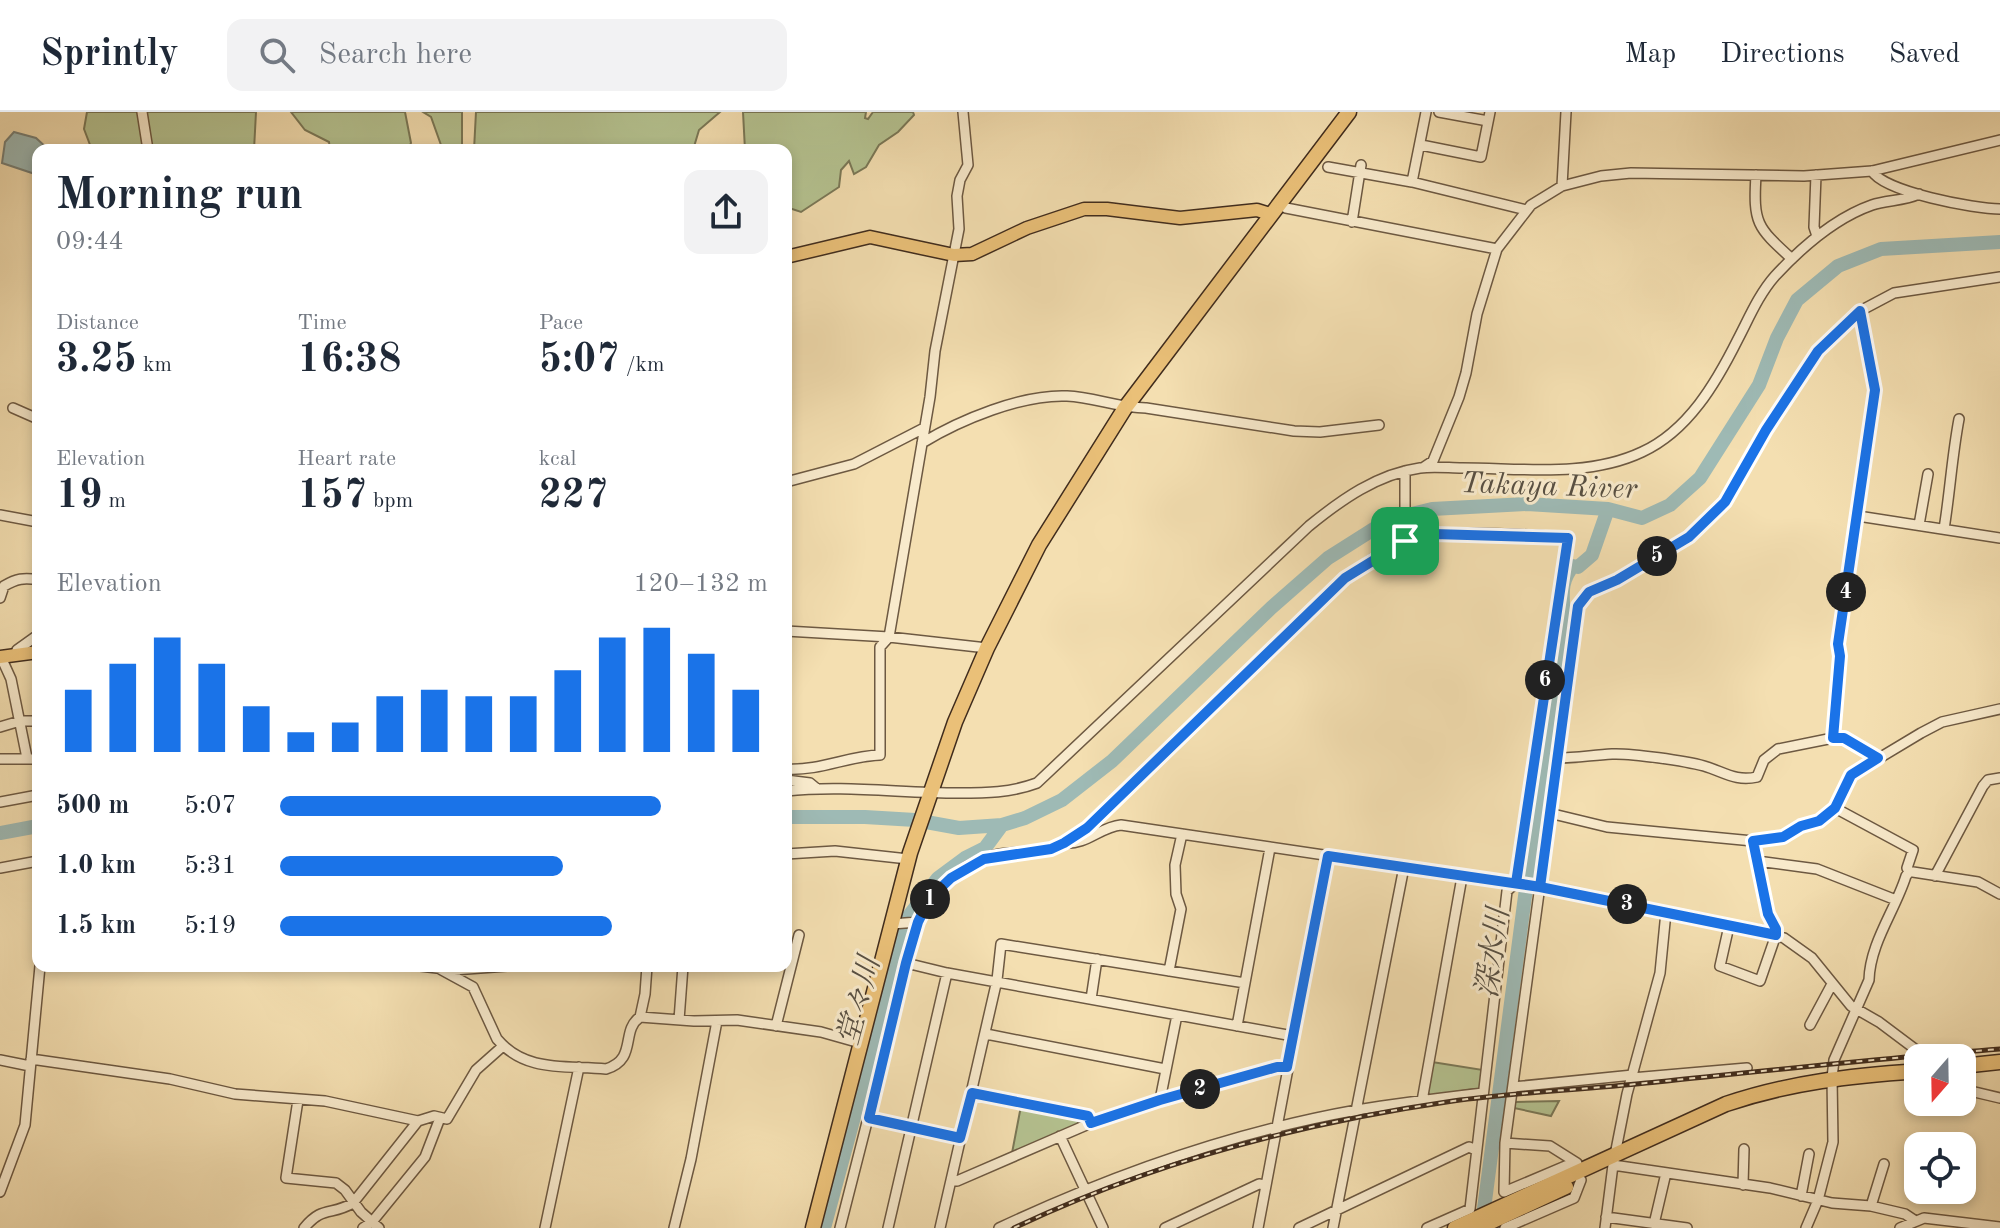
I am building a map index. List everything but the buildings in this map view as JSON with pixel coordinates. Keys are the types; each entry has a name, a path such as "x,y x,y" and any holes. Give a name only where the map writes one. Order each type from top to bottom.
{"highway":[{"path":"812,1225 895,923 909,856 928,794 987,648 1039,545 1125,408 1349,112"},
{"path":"1976,1065 2000,1062"},
{"path":"1976,1074 2000,1072"},
{"path":"1455,1228 1500,1218 1581,1170 1768,1099 1832,1082 1904,1073"},
{"path":"1832,1082 1904,1079"}],"main road":[{"path":"792,256 870,237 954,255 972,254 1027,228 1084,209 1180,218 1274,209"},
{"path":"1,657 32,653"}],"street":[{"path":"142,112 147,144"},
{"path":"792,769 820,768 864,756 880,755 880,647 889,637 935,351 959,229 957,196 960,180 968,165 963,112"},
{"path":"1412,182 1426,112"},
{"path":"1421,145 1481,157 1489,117 1439,112"},
{"path":"1562,186 1566,112"},
{"path":"792,790 816,788 928,794 1003,793 1037,783 1340,500 1369,485 1422,468 1433,461 1459,397 1477,314 1497,249 1526,210 1562,186 1601,176 1631,173 1816,175 1872,171 2000,140"},
{"path":"1328,167 1360,169 1526,210"},
{"path":"1352,222 1360,169"},
{"path":"1872,171 1877,179 1919,194 2000,209"},
{"path":"1756,175 1754,205 1757,221 1764,235 1792,259"},
{"path":"1816,175 1814,227 1817,236"},
{"path":"1422,468 1558,470 1618,461 1659,443 1680,425 1707,394 1755,305 1792,259 1817,236 1850,215 1871,205 1919,194"},
{"path":"1274,209 1286,208 1497,249"},
{"path":"1581,1170 1504,1192 1505,1143 1578,606 1589,592 1617,580 1689,537 1725,502 1766,430 1818,351 1860,311 1894,293 2000,277"},
{"path":"1833,738 1840,656 1838,644 1875,390 1860,311"},
{"path":"922,443 998,408 1049,396 1086,398 1125,408 1146,408 1294,431 1320,432 1379,425"},
{"path":"13,408 32,416"},
{"path":"1944,529 1959,419"},
{"path":"792,480 854,464 924,428"},
{"path":"1405,474 1405,539"},
{"path":"1919,525 1928,474"},
{"path":"0,515 32,521"},
{"path":"1858,516 2000,538"},
{"path":"1064,843 1107,811 1345,578 1405,539 1434,534 1568,538 1516,883 1507,891 1470,1209 1427,1228"},
{"path":"0,598 4,586 22,578 32,579"},
{"path":"792,631 889,637 987,648"},
{"path":"18,655 17,650 32,639"},
{"path":"1,657 11,679 20,721 32,755"},
{"path":"1549,813 1607,827 1753,841 1783,837 1801,826 1819,821 1835,808 1851,775 1878,758 1942,722 2000,709"},
{"path":"0,727 32,721"},
{"path":"1557,758 1585,759 1616,754 1705,767 1746,780 1757,777 1764,760 1778,749 1833,738 1844,738 1878,758"},
{"path":"0,759 32,758"},
{"path":"1935,876 1983,786 1988,780 2000,778"},
{"path":"792,781 810,783 816,788"},
{"path":"0,802 32,796"},
{"path":"1806,1228 1818,1200 1833,1142 1834,1060 1869,980 1869,968 1909,872 1907,868 1913,850 1835,808"},
{"path":"840,1228 914,923 936,891 984,859 1082,842 1111,826 1516,883 1776,935 1812,958 1857,1010 1908,1044"},
{"path":"1169,971 1181,909 1176,894 1175,865 1182,834"},
{"path":"1729,926 1720,966 1760,981 1776,929 1768,914 1753,841"},
{"path":"1237,1026 1270,848"},
{"path":"792,854 835,851 909,856"},
{"path":"1258,1228 1328,856"},
{"path":"1757,861 1817,869 1896,900"},
{"path":"0,868 32,862"},
{"path":"1333,1228 1404,867"},
{"path":"1909,872 1978,882 2000,894"},
{"path":"1422,1101 1462,877"},
{"path":"1666,912 1660,973 1614,1160 1606,1223 1687,1228"},
{"path":"895,923 914,923"},
{"path":"792,963 799,935"},
{"path":"940,1228 986,1034 1001,944 1245,983"},
{"path":"1091,999 1097,959"},
{"path":"906,963 1293,1036"},
{"path":"0,1192 25,1125 39,972"},
{"path":"446,972 473,987 497,1039 532,1064 606,1069 617,1065 626,1056 633,1023 640,1017 647,972"},
{"path":"679,1020 683,972"},
{"path":"776,1026 790,972"},
{"path":"888,1228 947,973"},
{"path":"1810,1025 1832,984"},
{"path":"1160,1100 1177,1015"},
{"path":"640,1017 737,1020 821,1032 860,1043"},
{"path":"674,1228 691,1159 717,1021"},
{"path":"986,1034 1165,1069"},
{"path":"0,1060 170,1079 235,1094 325,1101 418,1121 434,1116 447,1119 476,1070 503,1046"},
{"path":"545,1228 579,1067"},
{"path":"952,1181 1091,1123 1160,1100 1277,1067 1287,1067"},
{"path":"1513,1087 1747,1068"},
{"path":"1976,1092 2000,1098"},
{"path":"972,1093 1088,1116 1091,1123"},
{"path":"999,1228 1085,1190 1198,1149 1355,1110 1483,1093"},
{"path":"298,1100 286,1178 336,1183 345,1190 372,1226 425,1157 440,1118"},
{"path":"869,1118 960,1138"},
{"path":"304,1228 313,1216 322,1211 342,1209 353,1203 418,1121"},
{"path":"1060,1136 1103,1228"},
{"path":"1505,1143 1550,1146 1581,1170"},
{"path":"1299,1228 1469,1147 1476,1150"},
{"path":"1743,1185 1744,1149"},
{"path":"1801,1196 1809,1154"},
{"path":"1614,1160 1666,1173 1818,1200 1871,1206 1905,1214 1914,1220"},
{"path":"1871,1206 1884,1164"},
{"path":"1654,1224 1666,1173"},
{"path":"1165,1228 1259,1184 1265,1185"},
{"path":"1900,1228 1914,1220 1935,1218 2000,1227"}],"green space":[{"path":"87,112 256,112 254,144 90,144 84,129"},
{"path":"291,112 405,112 411,143 329,144 305,130"},
{"path":"423,112 462,112 462,144 441,144 431,117"},
{"path":"476,112 720,112 699,130 695,144 474,144"},
{"path":"743,112 866,112 865,118 868,119 873,112 913,112 914,115 898,132 879,145 866,167 854,174 849,161 841,170 839,187 801,212 792,209 792,144 745,144"},
{"path":"1432,1062 1483,1070 1481,1088 1428,1096 1425,1092"},
{"path":"1559,1101 1551,1116 1514,1108 1515,1102"},
{"path":"1021,1106 1078,1116 1078,1125 1012,1153"}],"water":[{"path":"14,132 36,138 42,144 32,144 32,173 2,163 5,142"}],"waterway":[{"name":"Takaya River","path":"792,817 915,820 959,828 1002,825 1025,818 1062,800 1112,761 1271,608 1328,558 1388,520 1432,509 1527,504 1608,509 1642,518 1670,505 1700,478 1759,385 1777,338 1797,300 1838,266 1881,249 2000,242"},
{"name":"深水川","path":"1482,1224 1562,631 1563,586 1573,566 1578,567 1592,555 1608,509"},
{"name":"堂々川","path":"824,1228 908,917 938,878 985,848 1002,825"},
{"name":"Takaya River","path":"0,833 32,827"}],"railway":[{"path":"1014,1228 1120,1183 1229,1148 1284,1133 1396,1110 1501,1095 2000,1049"}],"route":[{"path":"1405,541 1345,578 1087,828 1051,849 984,859 951,878 936,891 918,922 869,1118 960,1138 972,1093 1088,1116 1091,1123 1160,1100 1277,1067 1287,1067 1328,856 1540,887 1776,935 1768,914 1753,841 1783,837 1801,826 1819,821 1835,808 1851,775 1878,758 1844,738 1833,738 1840,656 1838,644 1875,390 1860,311 1818,351 1766,430 1725,502 1689,537 1617,580 1589,592 1578,606 1540,887 1516,883 1568,538 1434,534 1405,541"}]}
